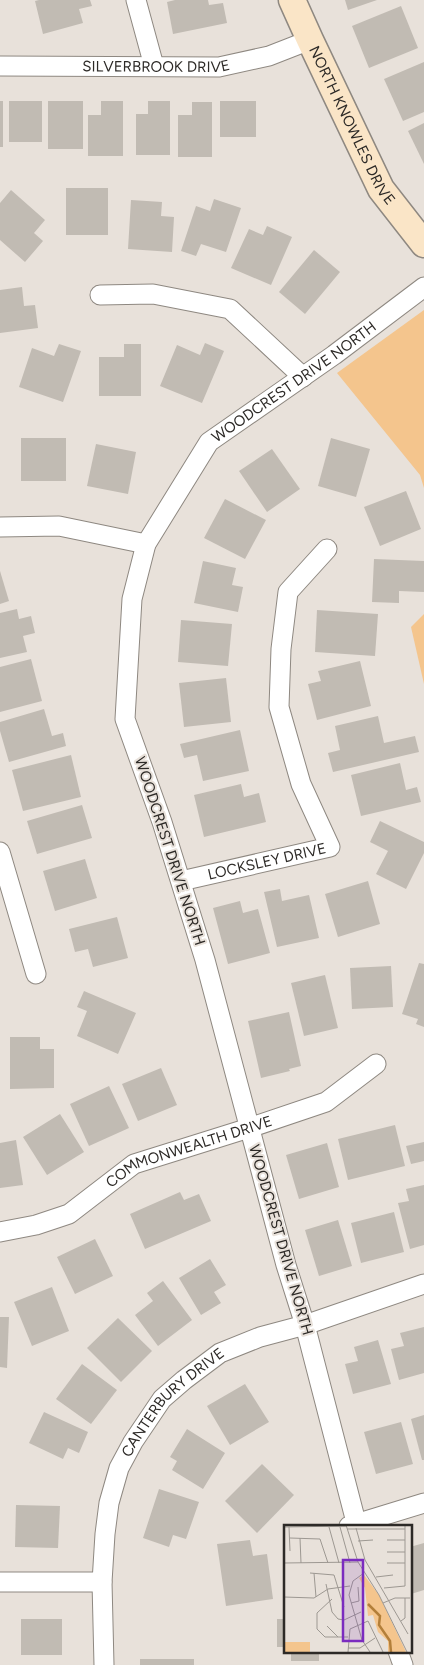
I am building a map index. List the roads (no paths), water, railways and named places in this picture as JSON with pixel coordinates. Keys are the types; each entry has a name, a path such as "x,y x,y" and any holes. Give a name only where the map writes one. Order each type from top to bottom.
{"street":[{"path":"136,0 154,66"},
{"name":"NORTH KNOWLES DRIVE","path":"292,0 382,189 424,244"},
{"name":"SILVERBROOK DRIVE","path":"0,66 219,66 269,56 310,40"},
{"name":"WOODCREST DRIVE NORTH","path":"354,1525 306,1325 286,1266 205,960 162,822 125,719 132,599 146,544 209,442 303,377 424,287"},
{"path":"100,295 153,294 230,309 303,377"},
{"path":"0,527 59,526 146,544"},
{"name":"LOCKSLEY DRIVE","path":"181,881 330,847 301,784 279,707 281,649 288,592 327,549"},
{"path":"0,852 36,974"},
{"name":"COMMONWEALTH DRIVE","path":"0,1232 36,1225 69,1214 134,1164 326,1102 376,1064"},
{"name":"CANTERBURY DRIVE","path":"104,1665 102,1582 106,1526 110,1503 119,1468 133,1442 162,1399 220,1353 260,1337 306,1325 424,1284"},
{"path":"354,1525 424,1503"},
{"path":"0,1582 102,1582"},
{"path":"398,1652 403,1665"}]}
